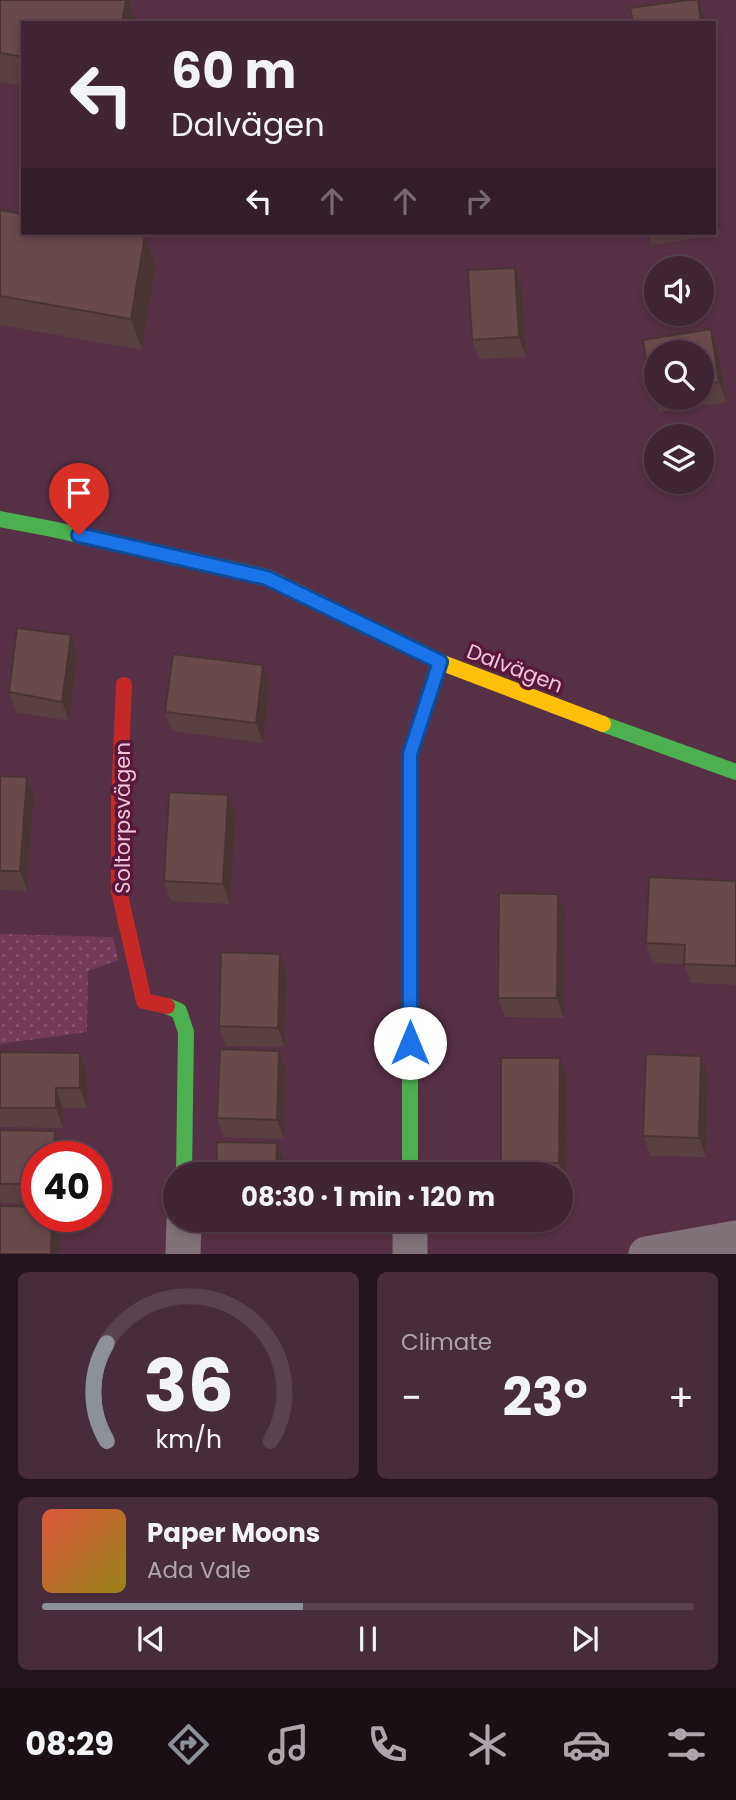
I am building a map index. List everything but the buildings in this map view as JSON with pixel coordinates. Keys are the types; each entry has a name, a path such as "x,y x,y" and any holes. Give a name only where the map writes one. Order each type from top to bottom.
{"street":[{"name":"Dalvägen","path":"0,519 51,528 267,578 440,662 736,772"},
{"path":"410,1162 410,754 440,662"},
{"name":"Soltorpsvägen","path":"124,685 119,800 119,891 144,1001 180,1011 186,1032 184,1162"},
{"path":"183,1254 184,1232"},
{"path":"410,1232 410,1254"},
{"path":"646,1254 736,1238"}],"shaded area":[{"path":"0,934 113,937 118,960 88,971 87,1032 0,1044"}],"traffic: fast":[{"path":"0,519 267,577 348,617"},
{"path":"410,1162 410,754 440,662"},
{"path":"603,724 736,772"},
{"path":"167,1006 179,1011 186,1032 184,1162"}],"traffic: slow":[{"path":"348,617 440,662 603,724"}],"traffic: jam":[{"path":"124,685 119,800 119,891 144,1001 167,1006"}],"route":[{"path":"79,535 267,578 440,662 410,754 410,1043"}]}
